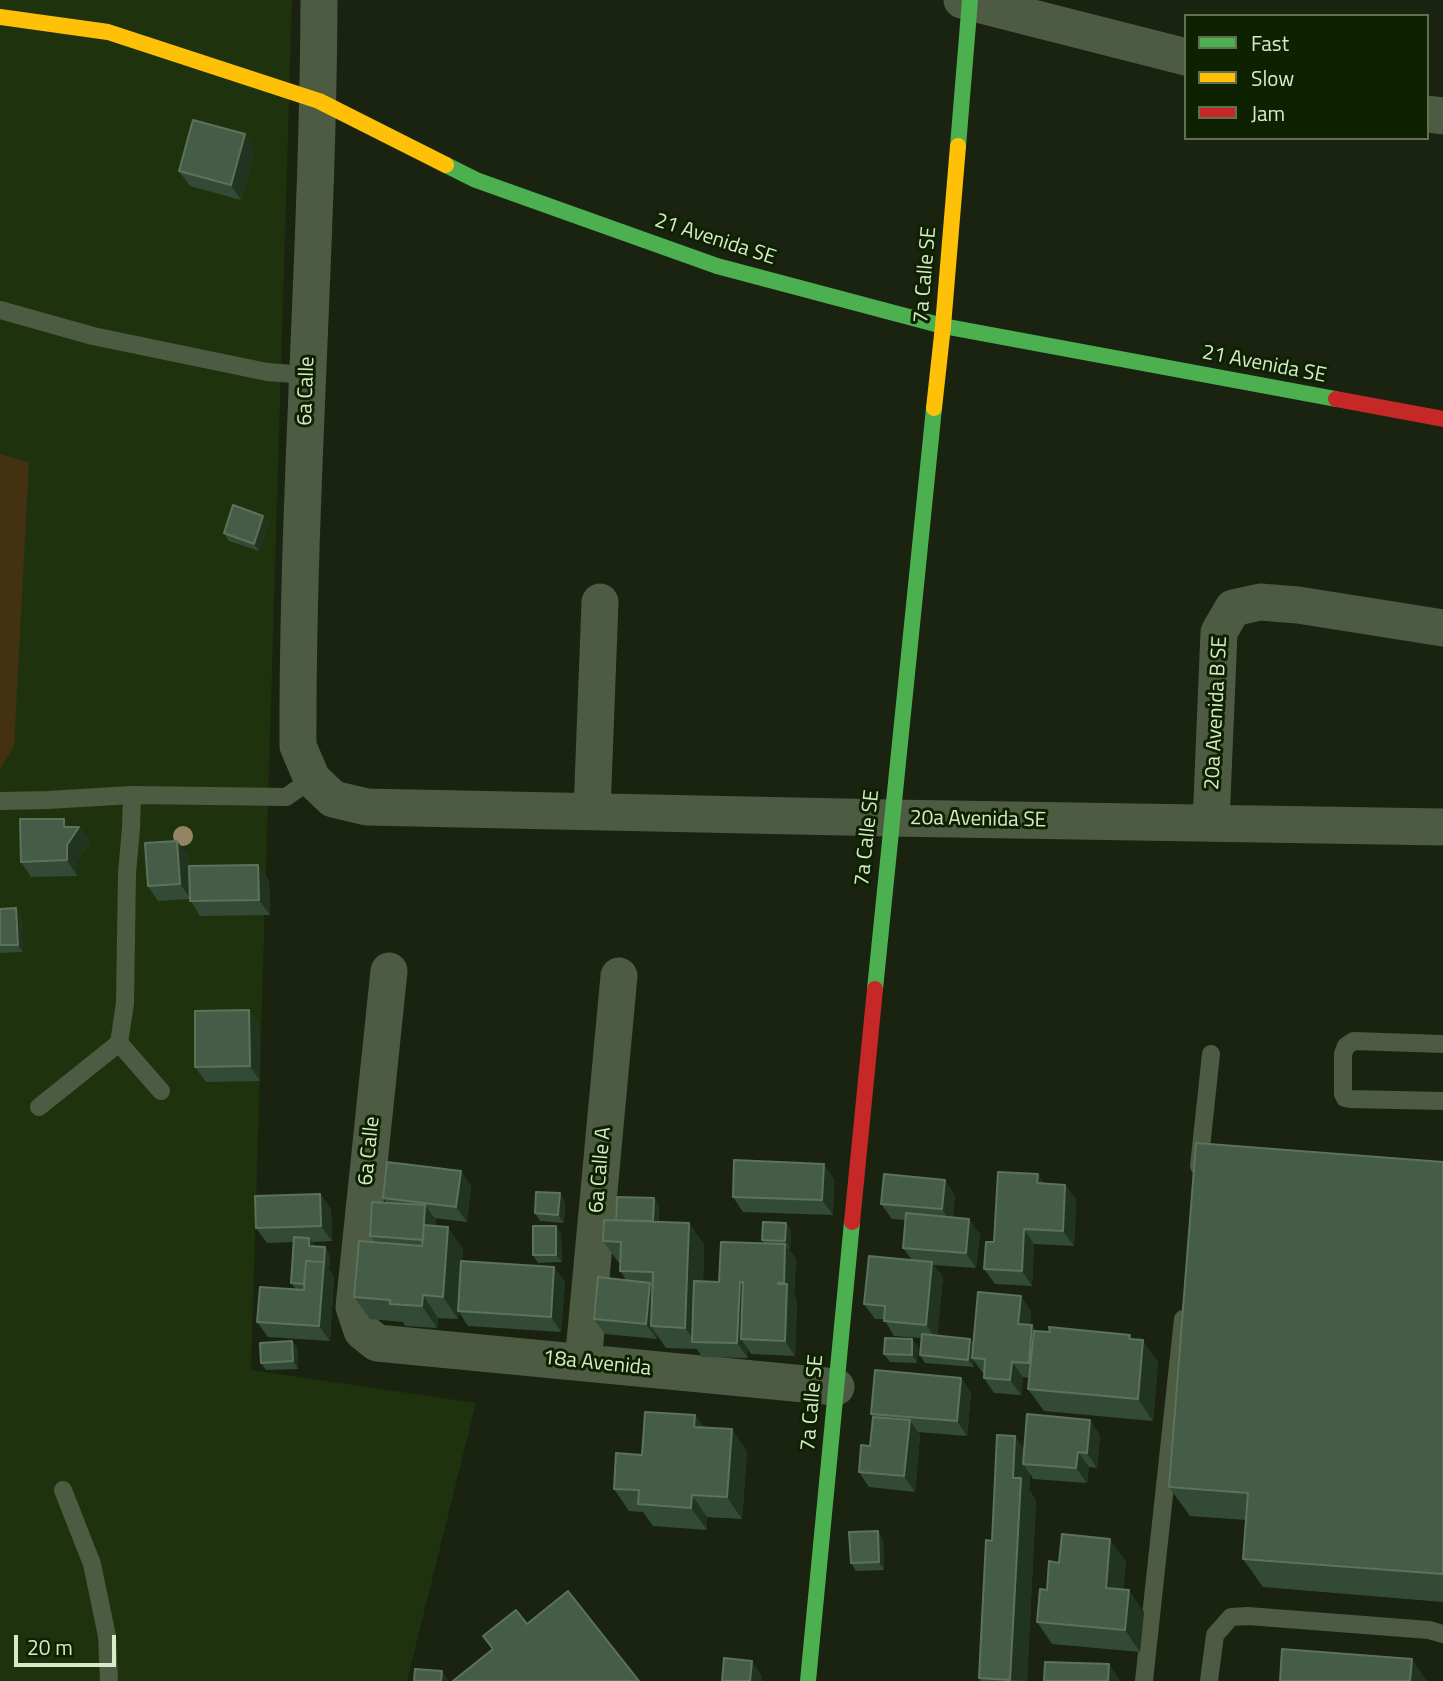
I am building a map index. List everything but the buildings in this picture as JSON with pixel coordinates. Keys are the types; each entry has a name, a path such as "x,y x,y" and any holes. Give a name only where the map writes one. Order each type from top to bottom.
{"street":[{"name":"6a Calle","path":"312,779 298,746 298,733 307,375 319,101 319,0"},
{"path":"967,1 1184,56"},
{"name":"7a Calle SE","path":"808,1681 891,818 943,326 967,1"},
{"name":"21 Avenida SE","path":"0,17 108,32 319,101 476,180 717,266 943,326 1443,419"},
{"path":"592,811 600,602"},
{"name":"20a Avenida B SE","path":"1211,823 1219,632 1233,608 1259,602 1298,605 1443,628"},
{"name":"20a Avenida SE","path":"312,779 333,799 367,807 1443,827"},
{"name":"6a Calle","path":"362,1331 354,1307 388,971"},
{"name":"6a Calle A","path":"583,1363 619,976"},
{"name":"18a Avenida","path":"362,1331 377,1343 835,1387"}],"lane":[{"path":"0,310 93,336 267,372 307,375"},
{"path":"0,801 132,795 286,797 312,779"},
{"path":"39,1107 119,1044 125,1003 127,873 132,795"},
{"path":"1443,1044 1354,1041 1346,1046 1343,1054 1343,1094 1350,1099 1443,1101"},
{"path":"119,1044 161,1091"},
{"path":"1198,1177 1212,1054"},
{"path":"1144,1681 1185,1300"},
{"path":"63,1490 92,1564 107,1636 108,1681"},
{"path":"1209,1681 1215,1635 1231,1617 1248,1616 1429,1630 1443,1634"}],"shaded area":[{"path":"0,0 292,0 251,1370 476,1403 407,1681 0,1681"},
{"path":"0,454 29,462 14,746 0,769"}],"traffic: fast":[{"path":"958,146 970,0"},
{"path":"446,165 476,180 717,266 943,326 1336,399"},
{"path":"875,989 934,408"},
{"path":"808,1681 852,1222"}],"traffic: slow":[{"path":"0,17 108,32 319,101 446,165"},
{"path":"934,408 958,146"}],"traffic: jam":[{"path":"1336,399 1443,419"},
{"path":"852,1222 875,989"}]}
